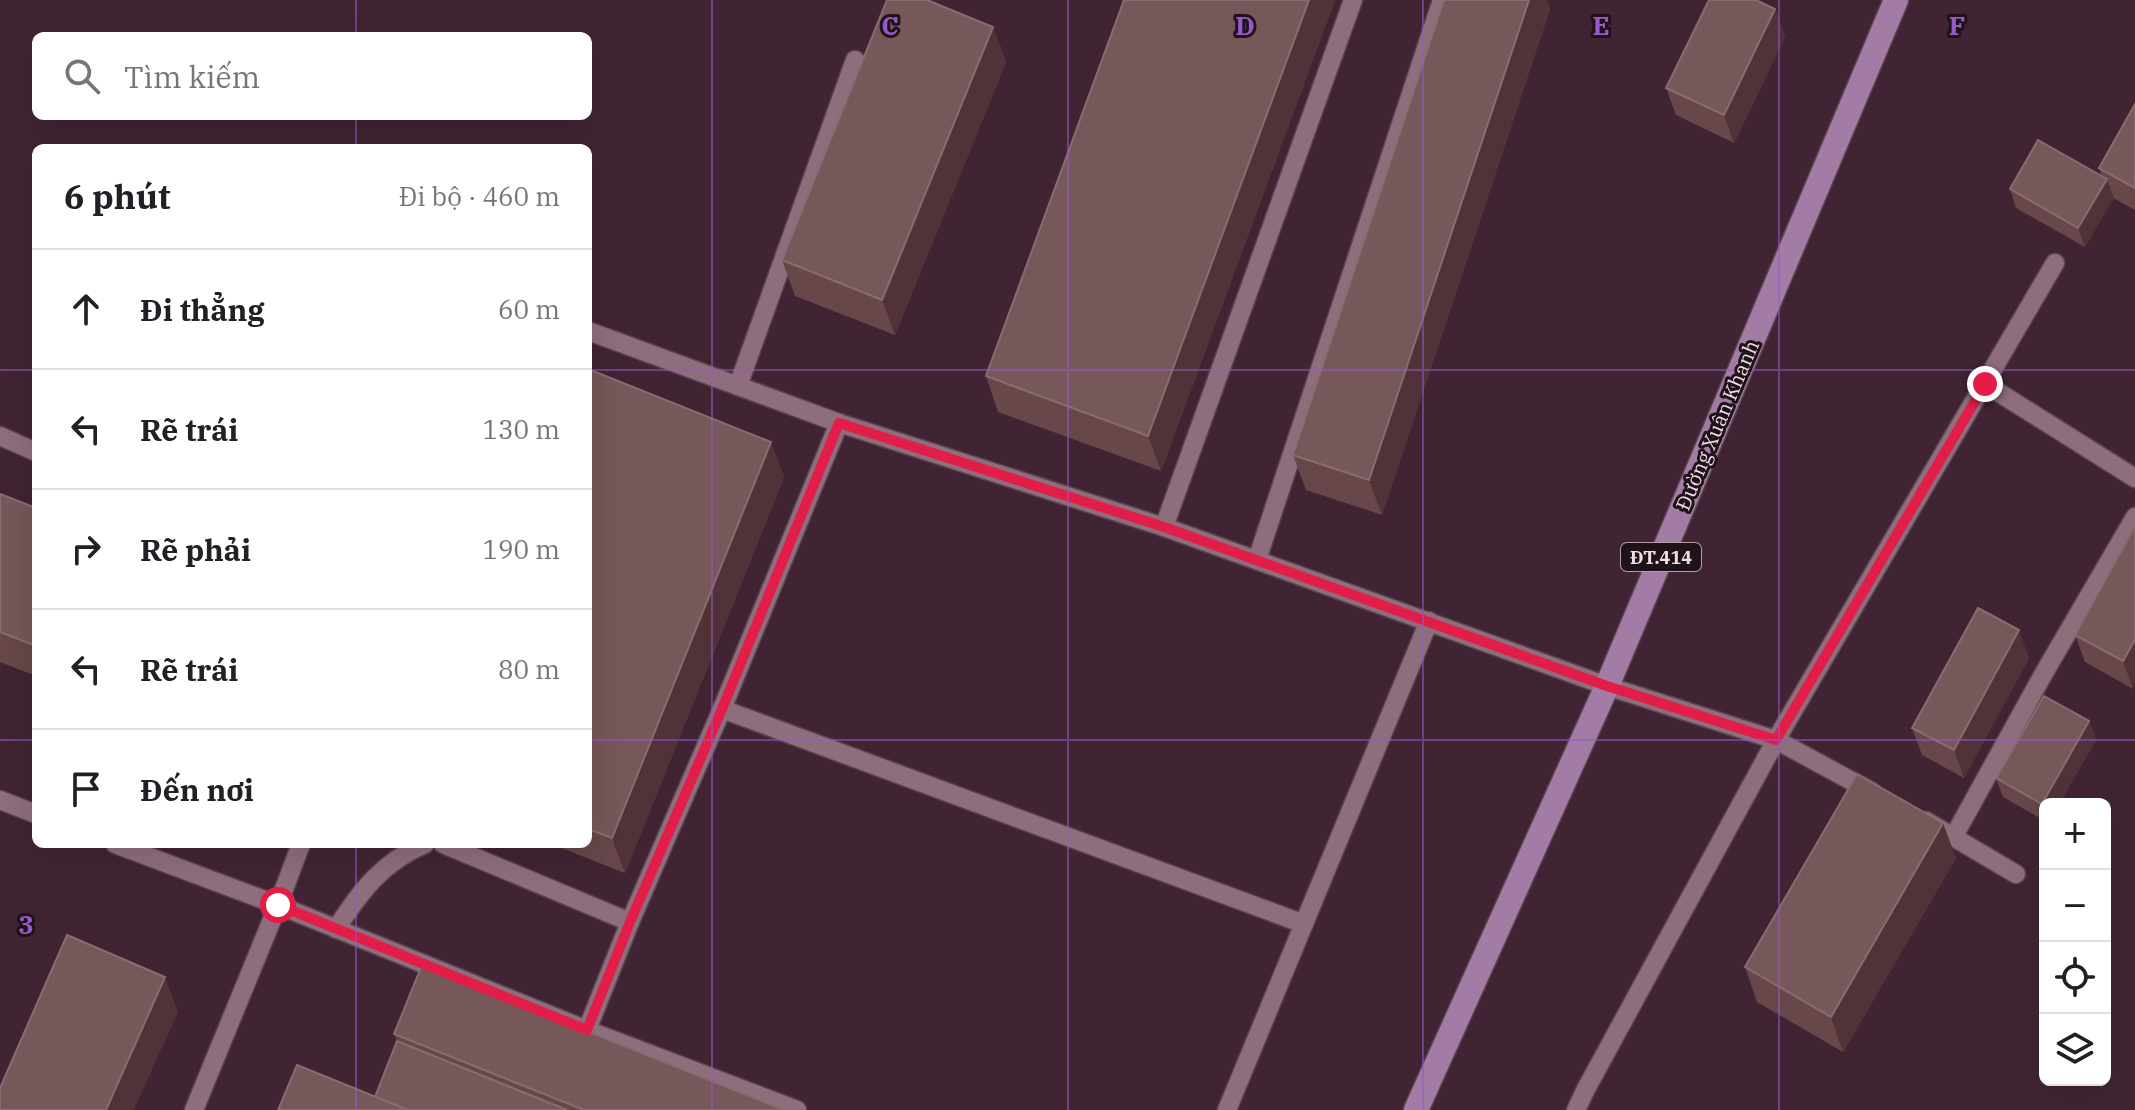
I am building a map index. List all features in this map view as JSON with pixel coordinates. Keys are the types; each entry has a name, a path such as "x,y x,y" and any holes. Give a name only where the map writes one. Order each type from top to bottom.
{"main road":[{"name":"Đường Xuân Khanh","path":"1416,1110 1607,686 1896,0"}],"lane":[{"path":"1164,527 1353,0"},
{"path":"1257,560 1442,0"},
{"path":"738,386 855,60"},
{"path":"1576,1110 1776,740 2055,263"},
{"path":"592,332 839,423 1164,527 1607,686 1776,740 1885,799"},
{"path":"1985,384 2135,478"},
{"path":"587,1030 839,423"},
{"path":"0,436 32,450"},
{"path":"1954,836 2135,517"},
{"path":"1227,1110 1429,621"},
{"path":"722,709 1304,924"},
{"path":"0,800 32,812"},
{"path":"1913,814 2016,874"},
{"path":"126,848 797,1110"},
{"path":"194,1110 299,848"},
{"path":"336,929 359,893 384,869 416,848"},
{"path":"453,848 630,922"}],"building":[{"path":"887,0 927,0 993,27 882,300 782,260"},
{"path":"1124,0 1309,0 1148,436 986,376"},
{"path":"1444,0 1529,0 1369,480 1293,455"},
{"path":"1709,0 1756,0 1775,9 1724,115 1666,88"},
{"path":"2135,104 2135,188 2099,168"},
{"path":"2038,140 2107,179 2078,228 2010,189"},
{"path":"592,371 771,442 612,838 592,830"},
{"path":"0,494 32,506 32,644 0,632"},
{"path":"2135,526 2135,640 2123,661 2075,635"},
{"path":"1978,608 2019,630 1954,750 1912,728"},
{"path":"2044,696 2089,721 2045,798 2039,798 2039,802 1996,778"},
{"path":"1857,774 1943,823 1831,1017 1745,967"},
{"path":"67,935 165,977 106,1110 0,1110 0,1088"},
{"path":"422,965 784,1110 584,1110 394,1034"},
{"path":"397,1041 567,1110 408,1110 375,1097"},
{"path":"297,1065 408,1110 278,1110"}],"route":[{"path":"278,905 587,1030 839,423 1164,527 1607,686 1776,740 1985,384"}]}
